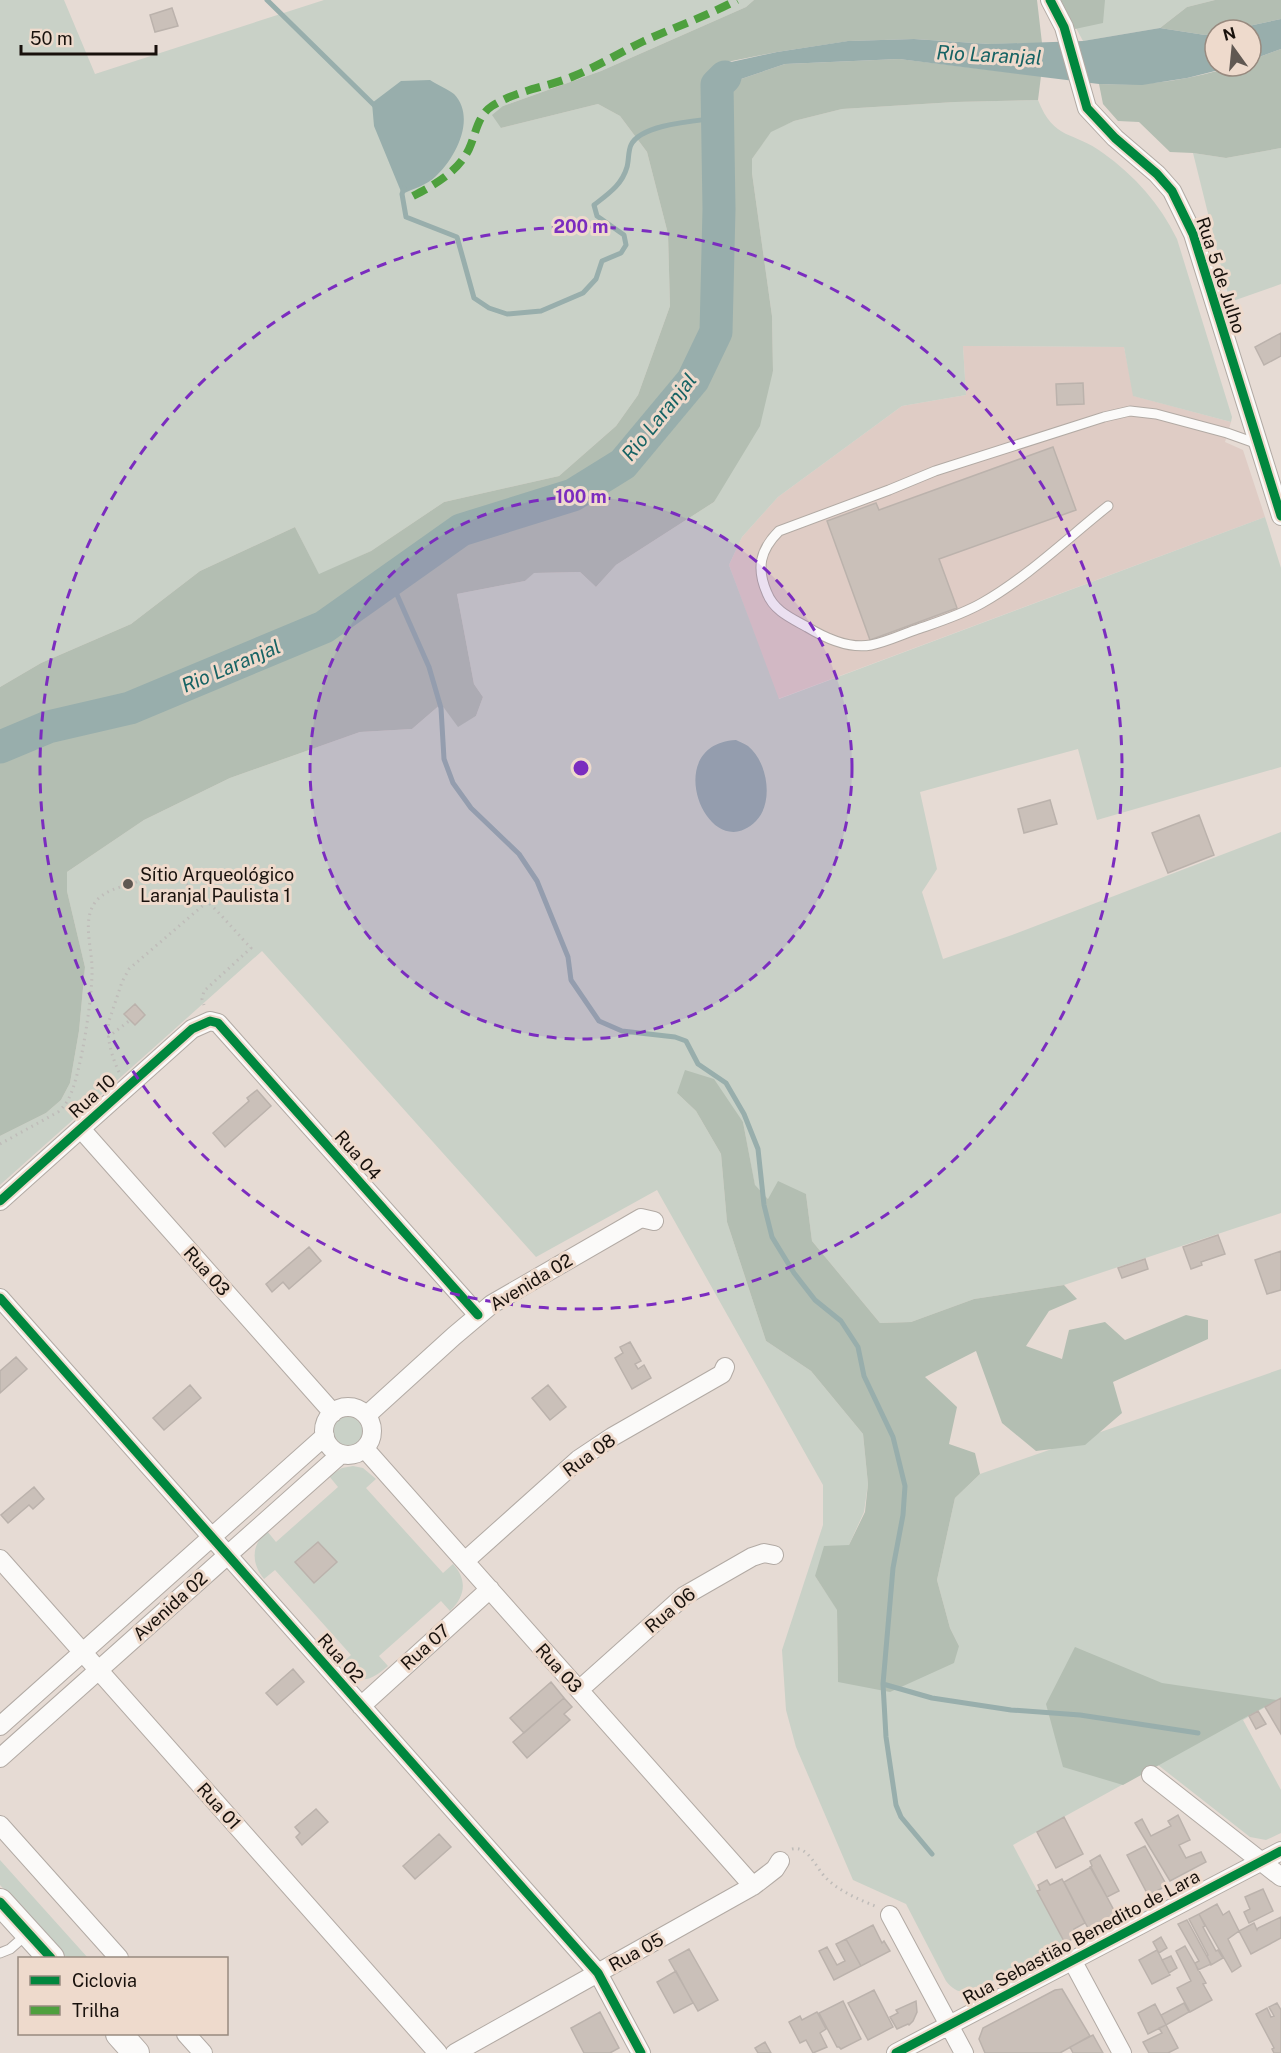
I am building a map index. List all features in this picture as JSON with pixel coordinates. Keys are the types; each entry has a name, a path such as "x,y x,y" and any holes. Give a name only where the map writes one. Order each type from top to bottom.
{"main road":[{"path":"0,1902 49,1957"},
{"path":"120,2035 136,2053"}],"street":[{"name":"Rua 5 de Julho","path":"1050,0 1064,27 1088,108 1098,121 1157,174 1172,191 1182,210 1192,234 1281,516"},
{"name":"Rua 10","path":"0,1201 192,1029 210,1022"},
{"name":"Rua 04","path":"210,1022 218,1023 223,1028 478,1315"},
{"name":"Rua 03","path":"81,1129 333,1413"},
{"name":"Avenida 02","path":"367,1415 478,1315 507,1294 641,1218 654,1221"},
{"name":"Rua 02","path":"0,1298 598,1973 640,2052"},
{"name":"Rua 08","path":"465,1561 579,1459 612,1437 722,1374 725,1367"},
{"path":"350,1407 367,1415 373,1432 372,1439 365,1449 353,1455 341,1454 330,1448 325,1436 325,1424 333,1413 350,1407"},
{"name":"Avenida 02","path":"0,1726 325,1436"},
{"name":"Rua 03","path":"365,1449 753,1886"},
{"name":"Avenida 02","path":"0,1758 341,1454"},
{"name":"Rua 06","path":"579,1690 684,1596 752,1557 764,1552 774,1555"},
{"name":"Rua 01","path":"0,1559 438,2053"},
{"name":"Rua 07","path":"361,1706 490,1589"},
{"path":"1151,1775 1281,1877"},
{"path":"0,1825 117,1957"},
{"name":"Rua Sebastião Benedito de Lara","path":"896,2053 1281,1851"},
{"name":"Rua 05","path":"455,2053 753,1886 775,1869 780,1861"},
{"path":"890,1915 964,2053"},
{"path":"1072,1960 1122,2053"},
{"path":"187,2035 203,2053"}],"lane":[{"path":"1108,506 983,603 958,615 872,645 840,643 807,628 778,610 770,600 760,578 762,558 769,541 779,531 934,471 1111,415 1130,411 1156,414 1234,435 1258,444"},
{"path":"0,1953 10,1949 28,1933"}],"path":[{"path":"0,1143 47,1119 64,1106 70,1096 82,1048 92,988 89,919 95,903 113,890 160,875 171,877 197,892 251,948 204,991 202,999 210,1022"},
{"path":"120,1072 108,1037 108,1021 122,982 129,969 207,902"},
{"path":"108,1037 129,1021"},
{"path":"780,1861 793,1849 804,1850 835,1886 890,1915"}],"shaded area":[{"path":"0,0 64,0 95,74 324,0 754,0 746,7 601,71 503,106 501,128 598,104 620,116 647,152 668,234 670,306 638,395 616,426 559,476 444,502 371,551 319,575 295,527 200,571 131,624 41,663 0,687"},
{"path":"754,0 1037,0 1042,43 990,44 914,39 849,41 722,63 710,74 717,118 725,89 741,79 785,64 899,59 1041,76 1038,100 955,102 842,109 794,121 771,132 752,159 752,173 772,316 773,371 760,426 714,502 616,565 596,587 580,572 534,573 525,581 457,594 474,684 483,697 476,716 458,727 441,704 412,729 360,732 230,778 144,820 67,872 67,891 85,967 79,1031 70,1083 61,1100 46,1113 0,1136 0,687 41,663 131,624 200,571 295,527 319,574 371,551 444,502 559,476 616,426 638,395 670,306 668,234 647,152 620,116 598,104 501,128 492,115 503,106 601,71 746,7"},
{"path":"1061,0 1215,0 1187,7 1160,28 1083,41"},
{"path":"1061,0 1105,0 1103,23 1075,29"},
{"path":"1215,0 1281,0 1281,19 1263,23 1263,18 1203,18 1203,35 1160,28 1187,7"},
{"path":"1281,49 1281,148 1226,158 1170,152 1139,122 1118,121 1103,104 1099,84 1165,82 1203,74 1203,78 1263,78 1263,56"},
{"path":"1038,100 1044,113 1058,129 1093,146 1126,171 1163,214 1177,239 1232,417 1231,422 1133,396 1124,347 963,346 966,395 902,406 778,497 742,537 729,565 779,699 1265,517 1281,568 1281,767 1097,820 1078,749 920,792 937,869 922,892 943,959 1012,935 1281,832 1281,1213 1064,1285 974,1299 911,1322 880,1323 812,1241 806,1194 768,1199 755,1186 743,1122 677,1093 696,1111 721,1154 727,1222 766,1341 811,1371 863,1434 868,1484 864,1512 849,1545 815,1576 837,1609 838,1682 959,1646 950,1628 937,1580 955,1498 980,1474 1281,1369 1281,1698 1243,1720 1281,1790 1281,1833 1266,1840 1250,1837 1158,1765 1013,1845 1065,1943 975,1990 962,1992 952,1988 946,1981 906,1904 853,1880 796,1747 786,1710 782,1650 823,1525 823,1485 657,1190 536,1257 262,951 0,1185 0,1136 46,1113 61,1100 70,1083 79,1031 85,967 67,891 67,872 144,820 230,778 360,732 412,729 441,704 458,726 476,716 483,697 474,684 457,594 525,581 533,573 580,572 596,587 616,565 714,502 773,371 772,316 752,173 752,159 771,131 794,121 842,109 955,102"},
{"path":"1281,148 1281,284 1230,302 1193,153 1226,158"},
{"path":"963,346 1124,347 1134,396 1231,422 1225,442 1243,450 1265,517 778,699 729,565 742,537 778,497 902,406 966,395"},
{"path":"685,1070 714,1079 743,1122 755,1185 768,1199 778,1181 806,1194 812,1241 880,1323 911,1322 974,1299 1064,1285 1077,1299 1049,1311 1026,1346 1062,1359 1069,1330 1105,1322 1125,1340 1186,1315 1208,1320 1208,1339 1113,1382 1122,1413 1085,1445 1036,1451 1002,1423 976,1351 925,1377 957,1407 949,1444 975,1453 980,1474 955,1498 937,1580 950,1628 959,1646 954,1663 890,1692 838,1682 837,1610 815,1576 824,1546 849,1545 865,1512 868,1484 863,1434 811,1371 766,1341 727,1222 721,1154 696,1111 677,1093"},
{"path":"348,1416 354,1417 362,1425 362,1437 354,1445 348,1446 342,1445 334,1437 333,1431 334,1425 342,1417"},
{"path":"353,1466 363,1468 376,1479 366,1488 443,1573 453,1564 463,1582 459,1600 450,1611 441,1601 379,1656 388,1666 375,1676 364,1679 353,1676 341,1664 351,1655 275,1570 264,1579 255,1560 258,1542 267,1531 276,1542 338,1487 329,1476 342,1468"},
{"path":"1075,1647 1162,1683 1277,1700 1123,1785 1063,1767 1046,1704"},
{"path":"0,1860 87,1957 66,1957 0,1885"}],"water":[{"path":"1281,19 1281,49 1263,56 1263,23"},
{"path":"1160,28 1203,35 1203,74 1142,85 1099,84 899,59 785,64 741,79 726,89 717,118 708,102 705,87 710,74 722,64 777,52 848,41 914,39 990,44 1083,41"},
{"path":"430,80 454,94 461,104 464,115 461,138 450,160 432,180 402,194 374,126 372,103 401,81"},
{"path":"736,740 748,746 755,753 764,772 767,794 762,813 756,821 738,831 722,829 708,818 699,800 695,780 699,761 712,747"}],"building":[{"path":"172,8 178,26 155,32 150,15"},
{"path":"1281,333 1281,356 1264,365 1255,347"},
{"path":"1083,383 1084,404 1057,405 1056,384"},
{"path":"1053,447 1076,510 939,559 957,608 870,640 827,521 876,503 879,510"},
{"path":"1050,800 1057,824 1024,833 1018,809"},
{"path":"1199,815 1214,855 1168,873 1152,833"},
{"path":"135,1004 145,1015 135,1025 124,1014"},
{"path":"257,1090 271,1106 225,1147 213,1133 249,1101 247,1098"},
{"path":"1218,1235 1225,1254 1201,1262 1202,1265 1191,1269 1183,1247"},
{"path":"309,1247 321,1261 289,1289 283,1282 272,1292 266,1284"},
{"path":"1281,1251 1281,1290 1267,1294 1255,1260"},
{"path":"1145,1259 1148,1269 1122,1278 1118,1268"},
{"path":"630,1342 641,1361 635,1364 638,1369 644,1365 651,1378 632,1389 615,1358 623,1353 620,1347"},
{"path":"16,1357 27,1369 0,1393 0,1371"},
{"path":"190,1385 201,1398 164,1430 153,1418"},
{"path":"548,1385 566,1407 550,1420 532,1398"},
{"path":"34,1487 44,1499 33,1509 29,1505 8,1523 1,1515"},
{"path":"318,1542 337,1562 314,1583 295,1562"},
{"path":"293,1669 304,1682 277,1705 266,1693"},
{"path":"551,1682 564,1698 524,1733 510,1718"},
{"path":"564,1698 572,1707 564,1714 570,1720 527,1758 513,1742"},
{"path":"1281,1698 1281,1734 1265,1707"},
{"path":"1258,1711 1266,1724 1256,1729 1249,1716"},
{"path":"316,1809 328,1822 302,1845 296,1837 300,1833 295,1827"},
{"path":"1178,1815 1190,1840 1179,1845 1186,1858 1201,1852 1206,1862 1170,1881 1135,1823 1142,1819 1151,1836 1171,1826 1168,1821"},
{"path":"1064,1817 1083,1854 1056,1868 1037,1832"},
{"path":"439,1834 451,1847 415,1879 403,1866"},
{"path":"1145,1846 1167,1886 1148,1895 1127,1855"},
{"path":"1100,1855 1119,1891 1107,1897 1090,1867 1092,1866 1090,1861"},
{"path":"1091,1867 1117,1916 1089,1930 1064,1882"},
{"path":"1062,1879 1085,1923 1074,1929 1078,1936 1065,1943 1037,1891 1040,1890 1038,1885 1047,1880 1050,1885"},
{"path":"1263,1889 1273,1911 1249,1923 1244,1912 1250,1909 1245,1897"},
{"path":"1217,1904 1223,1915 1229,1911 1239,1931 1228,1939 1241,1966 1232,1972 1199,1914"},
{"path":"1199,1914 1216,1951 1218,1950 1223,1958 1211,1965 1189,1919"},
{"path":"1281,1917 1281,1938 1251,1954 1239,1931 1254,1923 1257,1930"},
{"path":"1187,1920 1211,1964 1198,1970 1195,1963 1199,1961 1178,1924"},
{"path":"873,1925 882,1943 884,1941 890,1951 861,1966 846,1939"},
{"path":"1161,1937 1167,1948 1159,1953 1153,1942"},
{"path":"846,1939 861,1966 834,1980 819,1951 827,1947 837,1965 845,1961 836,1944"},
{"path":"1185,1946 1206,1983 1203,1984 1212,2000 1190,2012 1177,1988 1191,1981 1176,1951"},
{"path":"689,1949 718,2000 698,2011 669,1960"},
{"path":"1157,1950 1170,1975 1152,1984 1139,1960"},
{"path":"1171,1956 1177,1968 1169,1973 1162,1960"},
{"path":"676,1971 693,2003 674,2013 657,1982"},
{"path":"1062,1989 1090,2036 1060,2053 985,2053 979,2039 983,2028 1055,1990"},
{"path":"874,1990 893,2027 868,2040 848,2003"},
{"path":"843,2001 861,2039 841,2049 837,2047 819,2013"},
{"path":"916,2001 917,2012 913,2021 897,2029 890,2017 898,2013 896,2010"},
{"path":"1184,2003 1189,2012 1166,2025 1161,2015"},
{"path":"1277,2003 1281,2010 1281,2053 1274,2053 1272,2049 1274,2048 1256,2014 1267,2008 1271,2017 1274,2016 1269,2007"},
{"path":"1155,2004 1166,2025 1148,2034 1138,2013"},
{"path":"600,2012 619,2048 610,2053 584,2053 571,2028"},
{"path":"817,2012 826,2029 820,2033 827,2047 813,2053 806,2040 800,2043 789,2022 800,2016 802,2020"},
{"path":"1166,2025 1178,2048 1168,2053 1149,2053 1143,2042 1162,2033 1159,2028"},
{"path":"1093,2035 1103,2053 1073,2053 1070,2047"},
{"path":"765,2042 771,2053 758,2053 755,2048"}],"waterway":[{"path":"267,0 375,106"},
{"name":"Rio Laranjal","path":"0,747 48,727 130,708 324,627 461,530 573,495 623,464 693,380 716,332 719,209 717,85 725,77"},
{"path":"404,188 402,194 406,217 457,237 474,298 489,308 507,314 541,311 583,293 596,279 602,261 621,253 626,245 624,235 597,216 594,205 614,189 622,179 627,167 630,147 637,138 657,128 717,118"},
{"path":"390,579 429,667 441,708 444,759 453,783 471,808 519,854 537,881 568,957 571,980 599,1021 622,1031 675,1037 686,1041 698,1064 726,1083 744,1114 758,1149 764,1205 772,1237 794,1273 815,1300 841,1321 858,1347 864,1376 893,1437 905,1486 903,1515 893,1568 883,1684 886,1737 896,1805 901,1817 932,1854"},
{"path":"883,1684 932,1698 1011,1710 1080,1715 1198,1733"}],"marked path":[{"path":"413,196 437,182 459,164 469,149 480,120 492,106 522,92 574,76 644,41 737,0"}],"cycle path":[{"path":"1050,0 1064,27 1087,108 1115,138 1157,174 1172,191 1193,234 1281,516"},
{"path":"0,1201 192,1029 210,1021 218,1023 478,1315"},
{"path":"0,1298 598,1973 641,2053"},
{"path":"896,2053 1281,1851"},
{"path":"0,1902 50,1957"}],"place":[{"name":"Sítio Arqueológico Laranjal Paulista 1","path":"128,884"}]}
